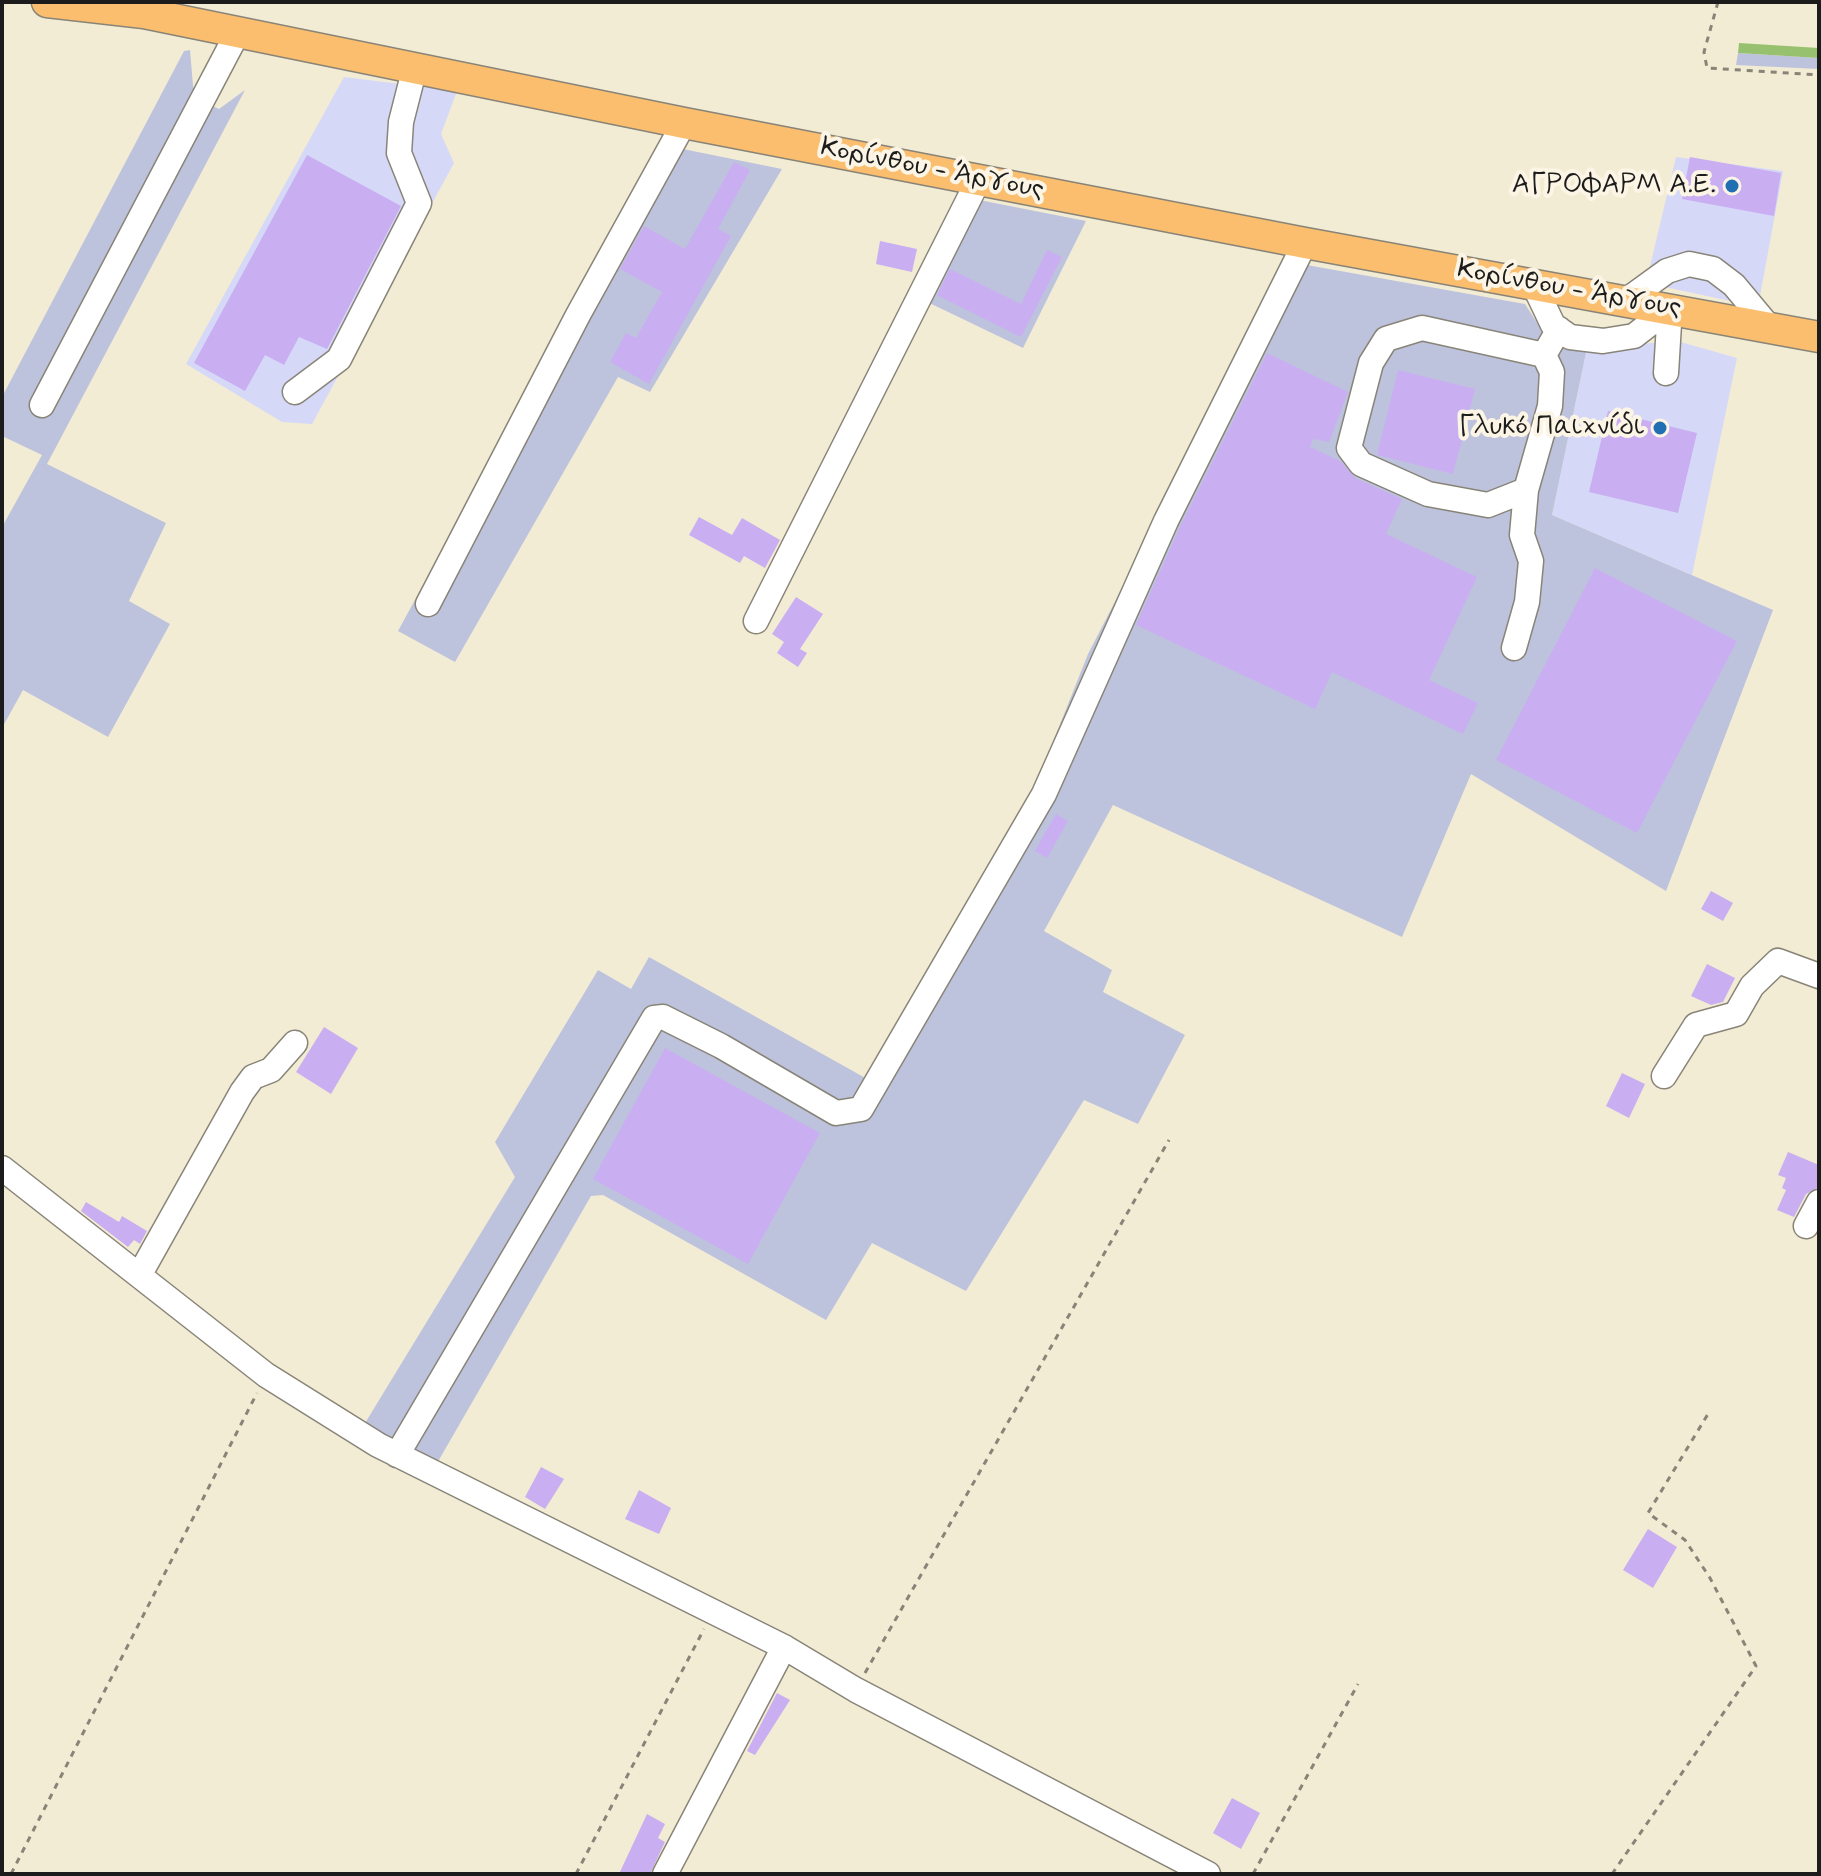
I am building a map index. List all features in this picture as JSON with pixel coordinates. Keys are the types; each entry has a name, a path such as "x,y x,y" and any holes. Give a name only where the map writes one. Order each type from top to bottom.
{"main road":[{"name":"Κορίνθου - Άργους","path":"47,2 144,13 684,123 1305,243 1819,337"}],"street":[{"path":"42,405 238,32"},
{"path":"295,392 339,359 419,203 399,153 401,122 415,67"},
{"path":"428,604 578,315 684,123"},
{"path":"756,621 979,179"},
{"path":"397,1455 654,1018 663,1017 721,1046 836,1113 861,1109 1044,794 1166,521 1305,243"},
{"path":"1627,300 1667,271 1689,264 1713,269 1769,327"},
{"path":"1533,283 1553,325 1570,337 1603,341 1634,336 1670,308"},
{"path":"1666,373 1670,308"},
{"path":"1526,490 1488,505 1428,494 1361,464 1349,448 1371,363 1386,339 1422,328 1544,355"},
{"path":"1544,355 1559,329"},
{"path":"1514,648 1527,602 1531,561 1522,535 1526,490 1550,406 1552,372 1544,355"},
{"path":"1664,1076 1696,1025 1736,1014 1752,986 1778,961 1819,976"},
{"path":"140,1274 242,1092 253,1077 271,1070 295,1043"},
{"path":"2,1168 266,1375 397,1455 784,1647 856,1690 1208,1874"},
{"path":"1806,1226 1819,1202"},
{"path":"665,1874 784,1647"}],"path":[{"path":"1718,2 1704,52 1707,68 1819,75"},
{"path":"856,1690 1169,1140"},
{"path":"11,1874 266,1375"},
{"path":"1612,1874 1756,1666 1710,1578 1685,1540 1648,1513 1708,1414"},
{"path":"576,1874 713,1612"},
{"path":"1253,1874 1358,1684"}],"shaded area":[{"path":"190,50 194,97 219,109 245,90 47,464 166,523 129,601 170,624 108,737 23,690 2,728 2,527 42,455 2,436 2,397 184,51"},
{"path":"1738,53 1819,58 1819,69 1736,65"},
{"path":"344,77 457,91 441,134 454,163 312,424 282,422 186,364"},
{"path":"668,146 782,169 650,392 618,377 455,662 398,631 569,317"},
{"path":"1676,157 1783,171 1758,307 1646,283"},
{"path":"969,198 1086,221 1023,348 919,298"},
{"path":"1290,262 1525,304 1541,329 1565,349 1587,348 1552,515 1773,610 1666,891 1471,774 1402,937 1113,805 1044,931 1112,970 1103,992 1185,1035 1138,1124 1084,1100 966,1291 872,1243 826,1320 603,1195 591,1196 432,1472 359,1433 515,1177 495,1142 598,970 631,989 649,957 869,1080 1033,792 1088,654"},
{"path":"1677,341 1737,358 1692,575 1552,515 1587,348"}],"green space":[{"path":"1739,43 1819,48 1819,58 1738,53"}],"building":[{"path":"307,155 401,206 327,349 299,337 284,365 265,355 245,391 194,363"},
{"name":"ΑΓΡΟΦΑΡΜ Α.Ε.","path":"1690,157 1781,173 1774,216 1682,199"},
{"path":"734,162 750,170 718,229 731,236 649,384 610,362 626,333 636,338 662,292 620,269 644,226 685,249"},
{"path":"880,241 917,249 912,272 876,264"},
{"path":"1047,250 1062,257 1021,337 937,295 950,269 1021,304"},
{"path":"1267,353 1348,392 1329,442 1313,439 1310,447 1340,461 1355,478 1402,499 1386,534 1477,577 1429,680 1478,703 1463,734 1332,672 1315,709 1136,625 1180,527"},
{"path":"1398,370 1475,389 1453,474 1377,455"},
{"path":"1608,411 1697,433 1678,513 1589,492"},
{"path":"699,517 732,535 742,518 780,540 765,568 744,556 740,563 689,535"},
{"path":"1595,568 1737,641 1637,833 1496,760"},
{"path":"796,597 823,614 800,649 807,653 798,667 777,653 784,642 772,634"},
{"path":"1056,814 1068,821 1047,858 1035,851"},
{"path":"1711,891 1733,903 1723,921 1701,909"},
{"path":"1707,964 1735,978 1723,1002 1711,1005 1691,996"},
{"path":"324,1027 358,1048 331,1094 296,1072"},
{"path":"665,1048 820,1133 748,1264 593,1179"},
{"path":"1622,1073 1645,1084 1629,1118 1606,1106"},
{"path":"1788,1152 1819,1165 1819,1187 1806,1194 1794,1217 1777,1210 1786,1190 1782,1188 1786,1178 1778,1175"},
{"path":"86,1202 119,1222 122,1216 147,1231 140,1244 134,1240 128,1247 81,1211"},
{"path":"541,1467 564,1479 545,1509 525,1497"},
{"path":"639,1490 671,1508 659,1534 625,1519"},
{"path":"1648,1529 1677,1547 1653,1588 1623,1570"},
{"path":"777,1693 790,1700 755,1755 747,1751"},
{"path":"1232,1798 1260,1813 1241,1849 1213,1833"},
{"path":"647,1814 665,1824 658,1838 665,1842 650,1874 619,1874"}],"place":[{"name":"ΑΓΡΟΦΑΡΜ Α.Ε.","path":"1732,186"},
{"name":"Γλυκό Παιχνίδι","path":"1660,428"}]}
